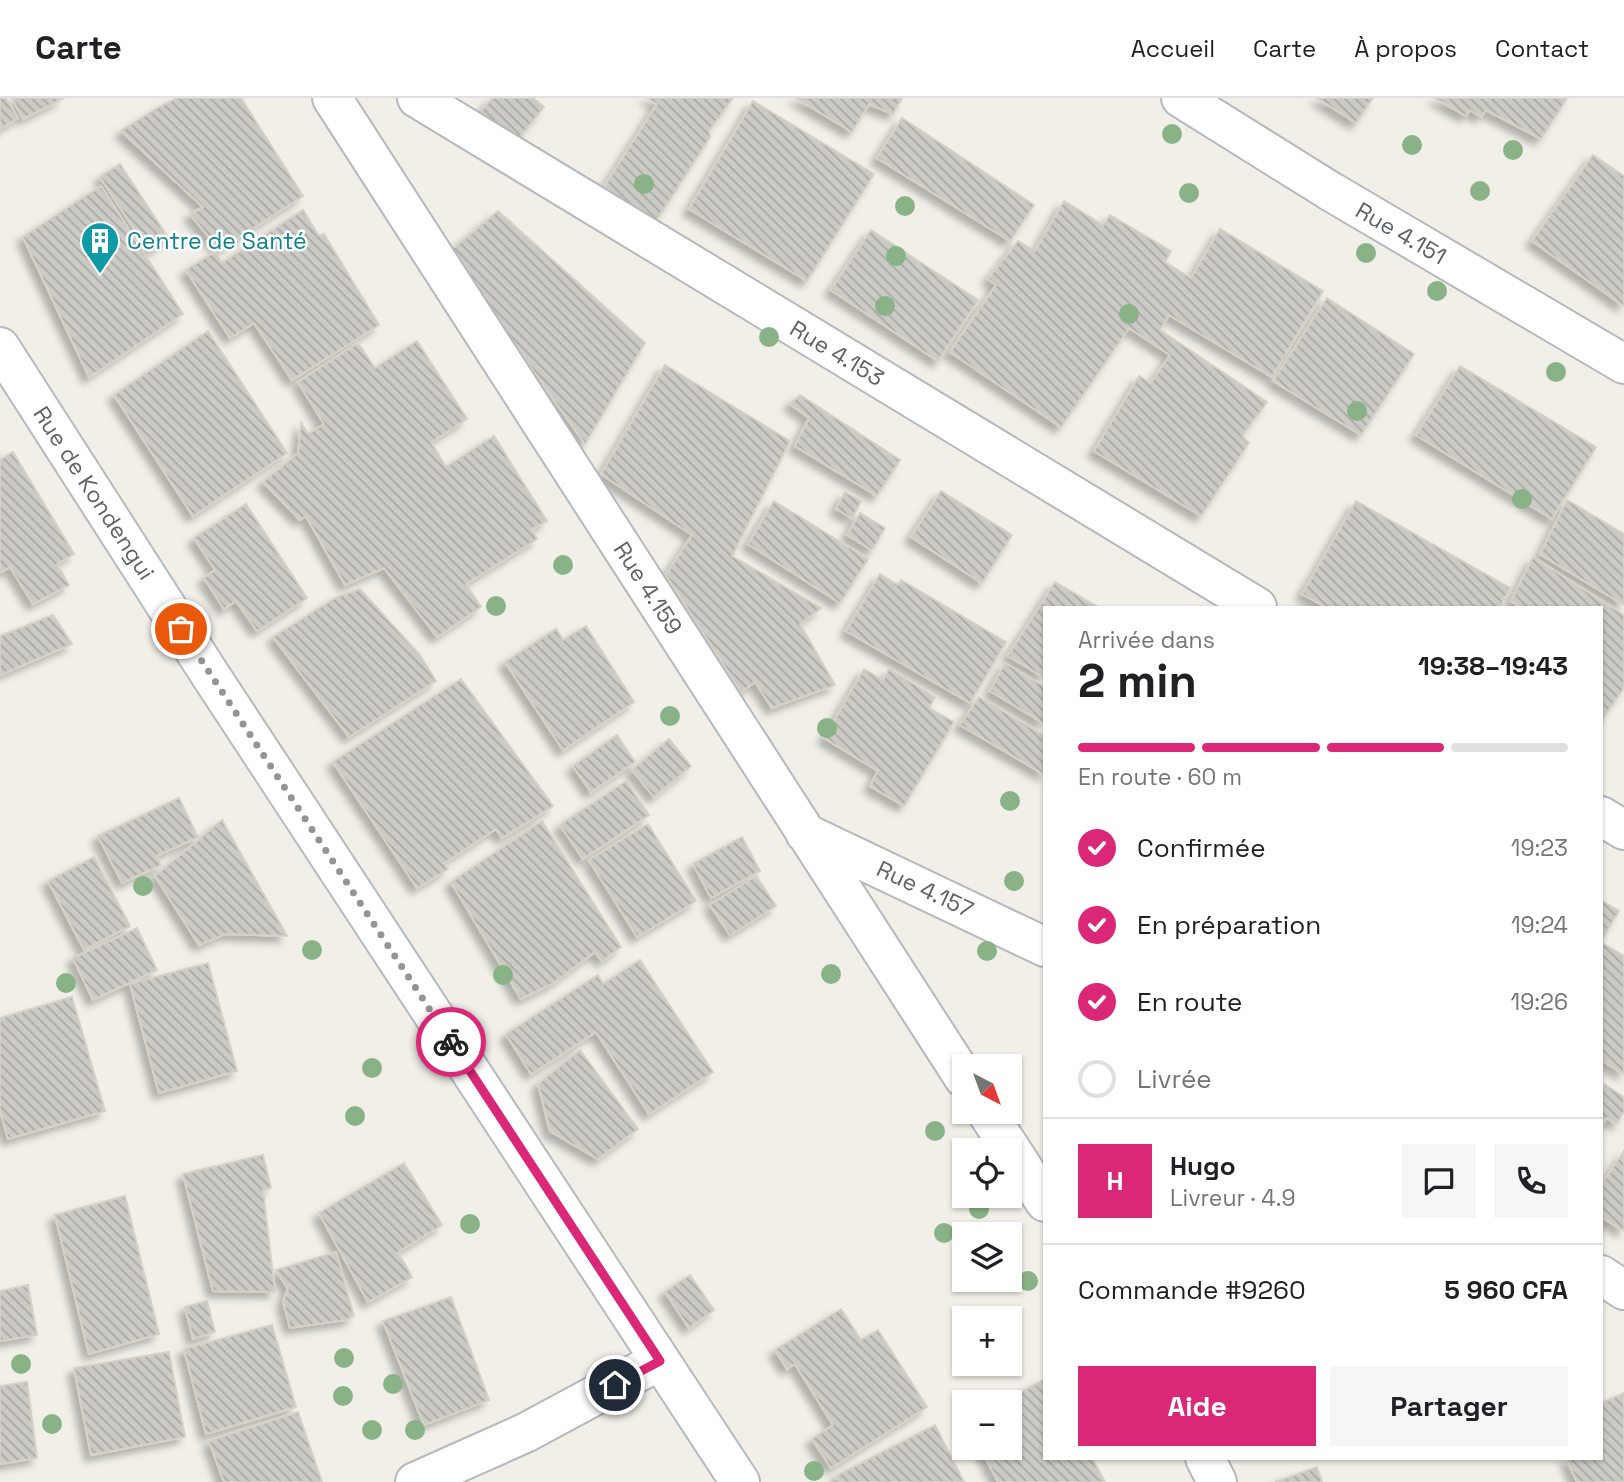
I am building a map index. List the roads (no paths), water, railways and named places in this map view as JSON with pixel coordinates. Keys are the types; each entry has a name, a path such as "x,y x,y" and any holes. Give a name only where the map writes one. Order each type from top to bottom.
{"street":[{"name":"Rue 4.159","path":"332,98 952,1060"},
{"name":"Rue 4.153","path":"417,98 1255,606"},
{"name":"Rue 4.151","path":"1181,98 1330,191 1624,364"},
{"name":"Rue de Kondengui","path":"0,347 211,676 740,1482"},
{"path":"1603,817 1624,830"},
{"name":"Rue 4.157","path":"805,833 1043,946"},
{"path":"994,1124 1043,1199"},
{"path":"1603,1276 1624,1290"},
{"path":"415,1482 525,1433 660,1361"},
{"path":"1206,1460 1217,1482"}],"place":[{"name":"Centre de Santé","path":"100,275"}]}
